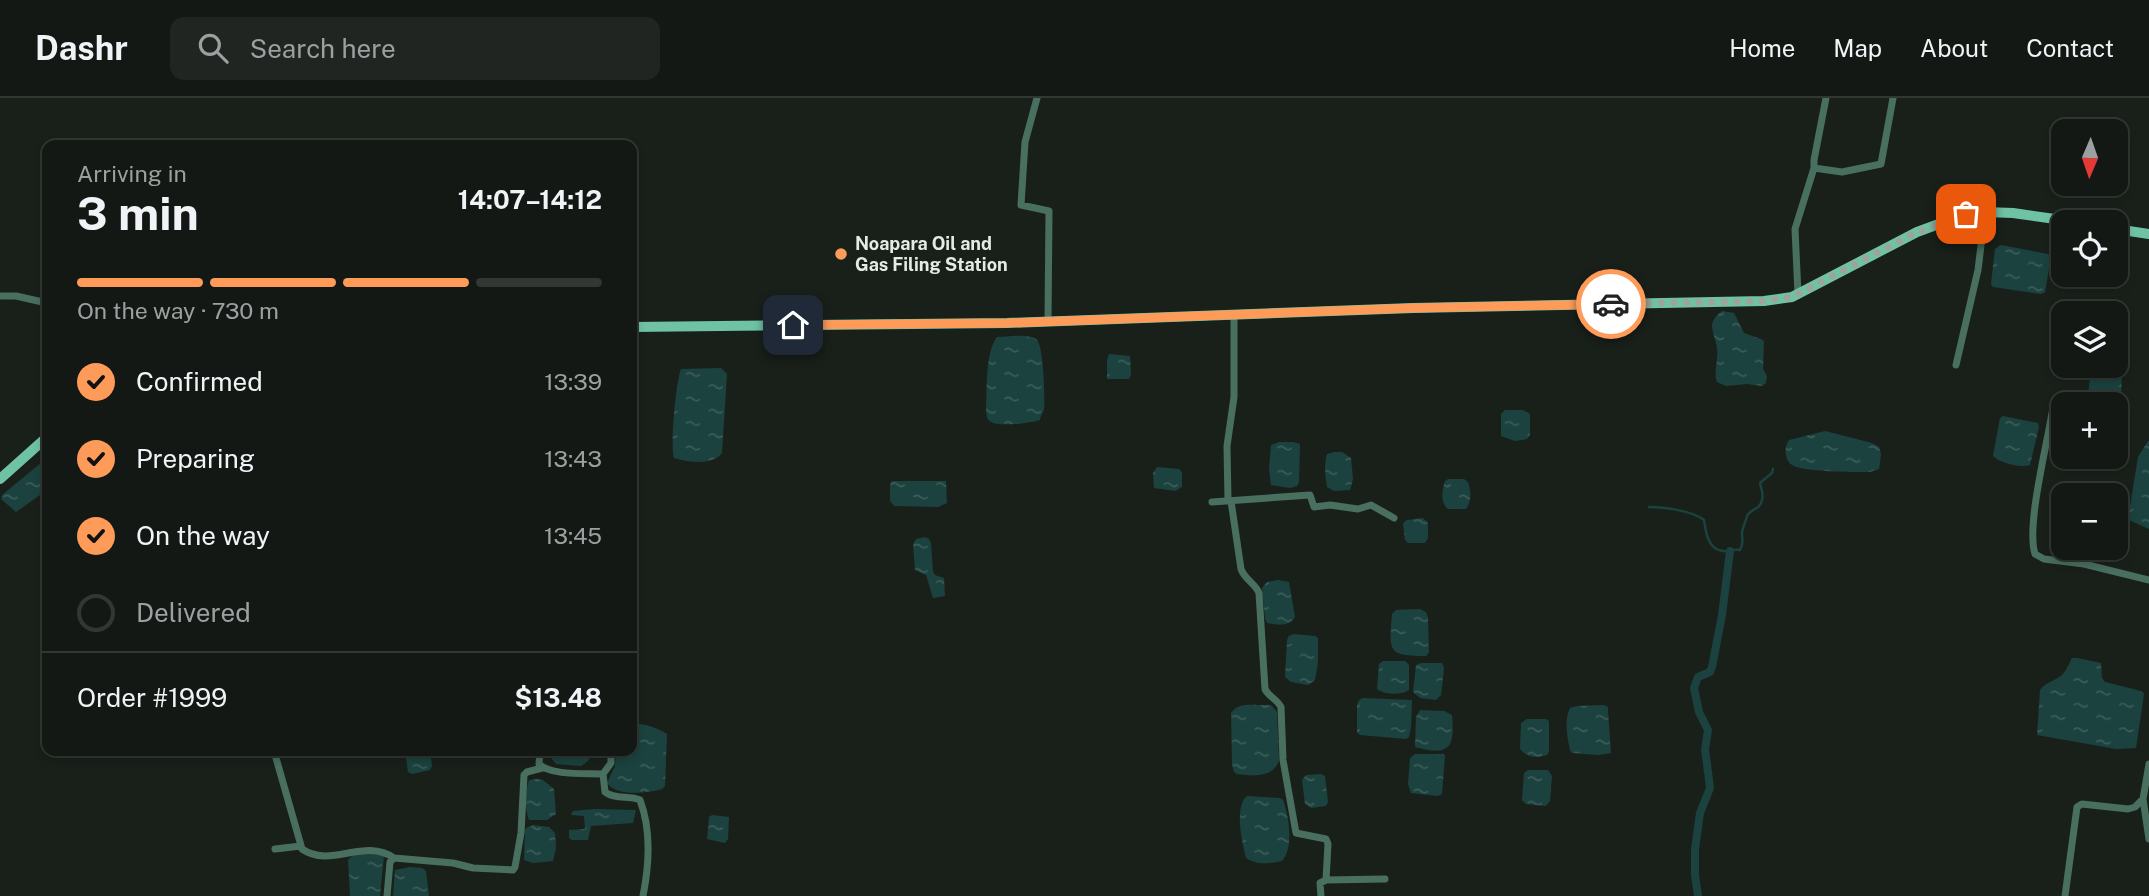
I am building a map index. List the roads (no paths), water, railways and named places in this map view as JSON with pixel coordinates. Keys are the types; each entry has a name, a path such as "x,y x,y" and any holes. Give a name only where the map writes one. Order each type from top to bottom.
{"main road":[{"path":"637,327 1048,321 1413,308 1754,302 1792,297 1917,232 1953,217 1985,212 2051,218"},
{"path":"2128,231 2149,234"},
{"path":"0,479 42,441"}],"street":[{"path":"1037,98 1025,142 1021,205 1049,211 1048,321"},
{"path":"1798,294 1795,229 1814,167 1826,98"},
{"path":"1814,167 1842,172 1881,164 1893,98"},
{"path":"1956,365 1979,270 1985,212"},
{"path":"0,296 16,296 42,302"},
{"path":"1234,315 1234,397 1226,469 1229,501 1241,569 1259,593 1265,689 1281,707 1283,760 1296,833 1326,839 1326,880"},
{"path":"2051,419 2035,514 2032,540 2035,554 2044,559 2084,564 2149,580"},
{"path":"1212,502 1310,495 1314,507 1329,505 1358,509 1371,505 1394,518"},
{"path":"275,756 301,846 310,855 344,855 364,849 383,850 394,858 453,863 473,868 513,870 515,867 521,833 524,775 527,772 542,768 561,772 603,774"},
{"path":"540,756 539,764 542,768"},
{"path":"611,756 611,764 603,774 605,792 636,798 640,800 644,810 648,870 643,896"},
{"path":"2149,764 2143,799 2149,839"},
{"path":"2065,896 2077,807 2082,804 2128,809 2136,807 2143,799"},
{"path":"275,849 301,846"},
{"path":"387,896 390,862 394,858"},
{"path":"1321,896 1320,883 1326,880 1385,879"}],"water":[{"path":"2001,245 2048,254 2051,257 2045,292 2041,294 1993,287 1991,284 1995,249"},
{"path":"1722,311 1734,313 1744,333 1764,341 1763,369 1767,376 1766,383 1762,386 1726,386 1717,382 1717,352 1712,325"},
{"path":"1028,336 1039,343 1044,395 1044,410 1040,420 1008,424 991,422 988,419 986,412 990,352 997,337"},
{"path":"1109,354 1130,356 1129,379 1107,379"},
{"path":"721,368 727,374 722,453 706,461 693,462 674,458 674,414 681,369"},
{"path":"2090,378 2122,378 2121,392 2088,392"},
{"path":"1505,410 1523,410 1530,414 1530,435 1527,439 1515,441 1501,436 1501,414"},
{"path":"2003,416 2038,423 2030,465 2010,464 1993,456 2000,418"},
{"path":"1825,431 1879,447 1879,469 1870,472 1817,470 1797,467 1787,460 1786,446 1789,440"},
{"path":"2148,441 2149,529 2129,520 2138,457"},
{"path":"1279,442 1300,444 1297,486 1290,488 1271,485 1271,445"},
{"path":"1342,452 1351,458 1353,479 1350,490 1334,491 1327,487 1326,458 1327,454"},
{"path":"42,462 42,494 16,512 1,499 2,495"},
{"path":"1157,467 1179,469 1182,472 1182,487 1175,491 1154,488 1153,473"},
{"path":"1448,479 1464,479 1468,482 1470,496 1466,509 1448,509 1445,506 1443,492"},
{"path":"892,481 946,481 947,503 938,507 894,506 890,501"},
{"path":"1423,518 1428,523 1428,538 1425,543 1408,543 1405,540 1403,523"},
{"path":"925,537 931,543 933,572 944,578 945,596 933,598 926,575 915,570 913,544 916,539"},
{"path":"1267,582 1289,582 1295,617 1283,624 1267,623 1262,588"},
{"path":"1420,609 1426,612 1428,618 1429,652 1426,656 1397,653 1391,644 1392,614 1396,610"},
{"path":"1294,634 1318,638 1315,680 1308,685 1291,682 1285,677 1287,640"},
{"path":"2072,658 2101,663 2102,678 2105,682 2144,694 2136,748 2116,749 2037,735 2040,690 2062,675"},
{"path":"1383,661 1405,661 1409,665 1409,690 1393,694 1377,689 1379,664"},
{"path":"1442,663 1444,668 1441,695 1436,700 1420,698 1413,692 1416,665"},
{"path":"1363,698 1412,700 1409,737 1406,739 1360,735 1357,732 1357,705"},
{"path":"1271,705 1277,712 1279,760 1268,773 1237,774 1232,764 1231,713 1242,706"},
{"path":"1604,705 1608,707 1611,753 1572,753 1567,729 1570,708"},
{"path":"1420,710 1444,711 1452,715 1452,735 1448,747 1436,751 1415,747 1416,717"},
{"path":"1527,719 1549,721 1547,755 1533,757 1520,749 1521,723"},
{"path":"637,724 659,729 667,734 665,786 662,789 641,793 618,790 607,783 615,766 616,756 637,756"},
{"path":"1415,754 1445,756 1442,794 1438,796 1411,793 1408,784 1410,758"},
{"path":"406,756 431,756 430,770 412,774 408,772"},
{"path":"550,756 591,756 581,766 556,764"},
{"path":"1528,770 1548,770 1552,776 1550,801 1546,806 1526,804 1522,800 1524,773"},
{"path":"1306,775 1325,776 1328,802 1326,806 1311,808 1305,804 1302,780"},
{"path":"529,780 543,780 554,789 556,814 547,820 529,820 527,815"},
{"path":"1247,796 1283,800 1289,840 1282,861 1263,863 1246,858 1240,816 1243,801"},
{"path":"636,810 633,823 591,826 588,840 569,838 569,830 585,829 584,816 571,815 573,811"},
{"path":"709,817 729,817 728,839 725,843 707,839"},
{"path":"533,825 549,827 555,833 553,861 533,863 524,860 525,829"},
{"path":"353,855 384,856 380,896 350,896 348,860"},
{"path":"410,867 426,871 429,896 393,896 395,870"}],"waterway":[{"path":"1649,507 1693,514 1704,520 1707,537 1713,546 1722,551 1740,550 1747,516 1762,500 1760,483 1773,469"},
{"path":"1698,896 1695,849 1700,813 1710,788 1705,749 1708,730 1699,712 1694,688 1698,677 1710,672 1712,667 1730,551"}],"place":[{"name":"Noapara Oil and Gas Filing Station","path":"841,254"}]}
